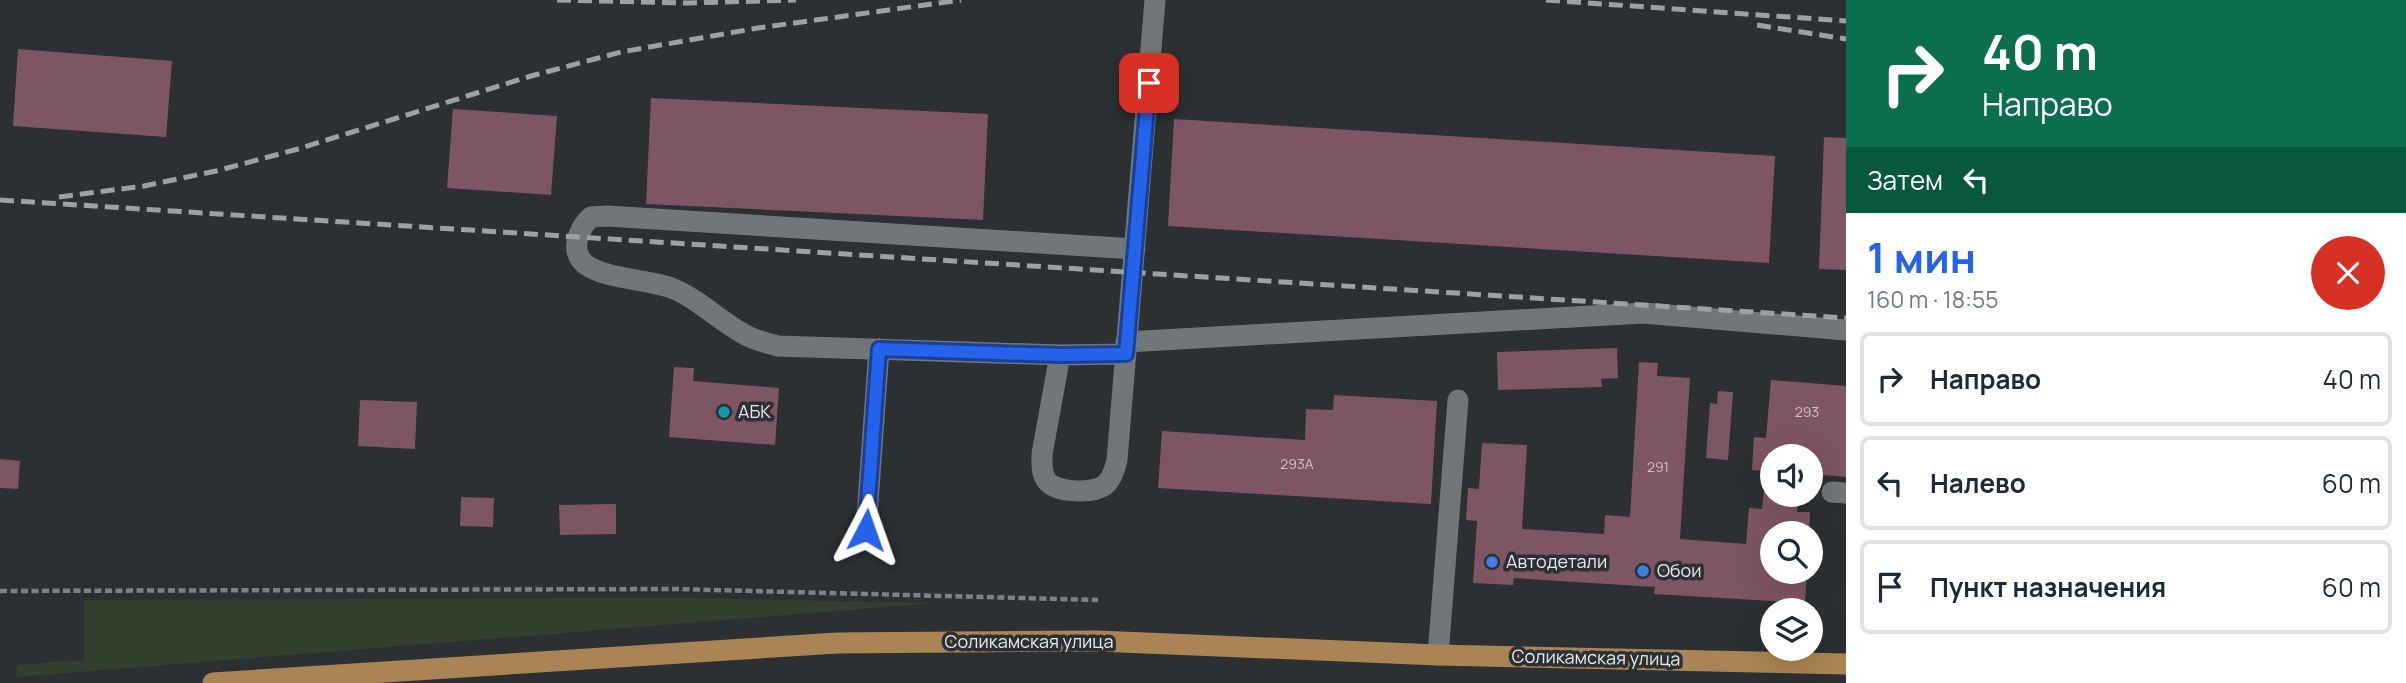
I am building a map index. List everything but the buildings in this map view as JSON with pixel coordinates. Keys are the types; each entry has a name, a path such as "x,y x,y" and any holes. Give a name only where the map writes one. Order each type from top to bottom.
{"main road":[{"name":"Соликамская улица","path":"213,683 837,643 1097,641 1438,654 1846,664"}],"lane":[{"path":"1059,355 1042,454 1042,470 1051,486 1087,490 1106,484 1115,469 1156,0"},
{"path":"1135,249 607,216 591,217 581,226 577,238 584,263 598,270 649,282 687,295 744,334 778,346 1059,355 1126,348 1643,313 1846,330"},
{"path":"866,530 879,349"},
{"path":"1438,654 1458,400"}],"path":[{"path":"0,591 676,589 1098,600"}],"green space":[{"path":"679,598 935,603 16,677 17,665 84,660 84,600"}],"railway":[{"path":"557,0 688,3 796,0"},
{"path":"59,197 144,186 216,171 298,149 531,76 621,52 758,28 961,0"},
{"path":"1546,0 1846,21"},
{"path":"1757,25 1846,39"},
{"path":"0,200 1846,318"}],"place":[{"name":"АБК","path":"724,412"},
{"name":"Автодетали","path":"1492,562"},
{"name":"Обои","path":"1643,571"}],"route":[{"path":"866,530 879,349 1059,355 1126,354 1149,83"}]}
